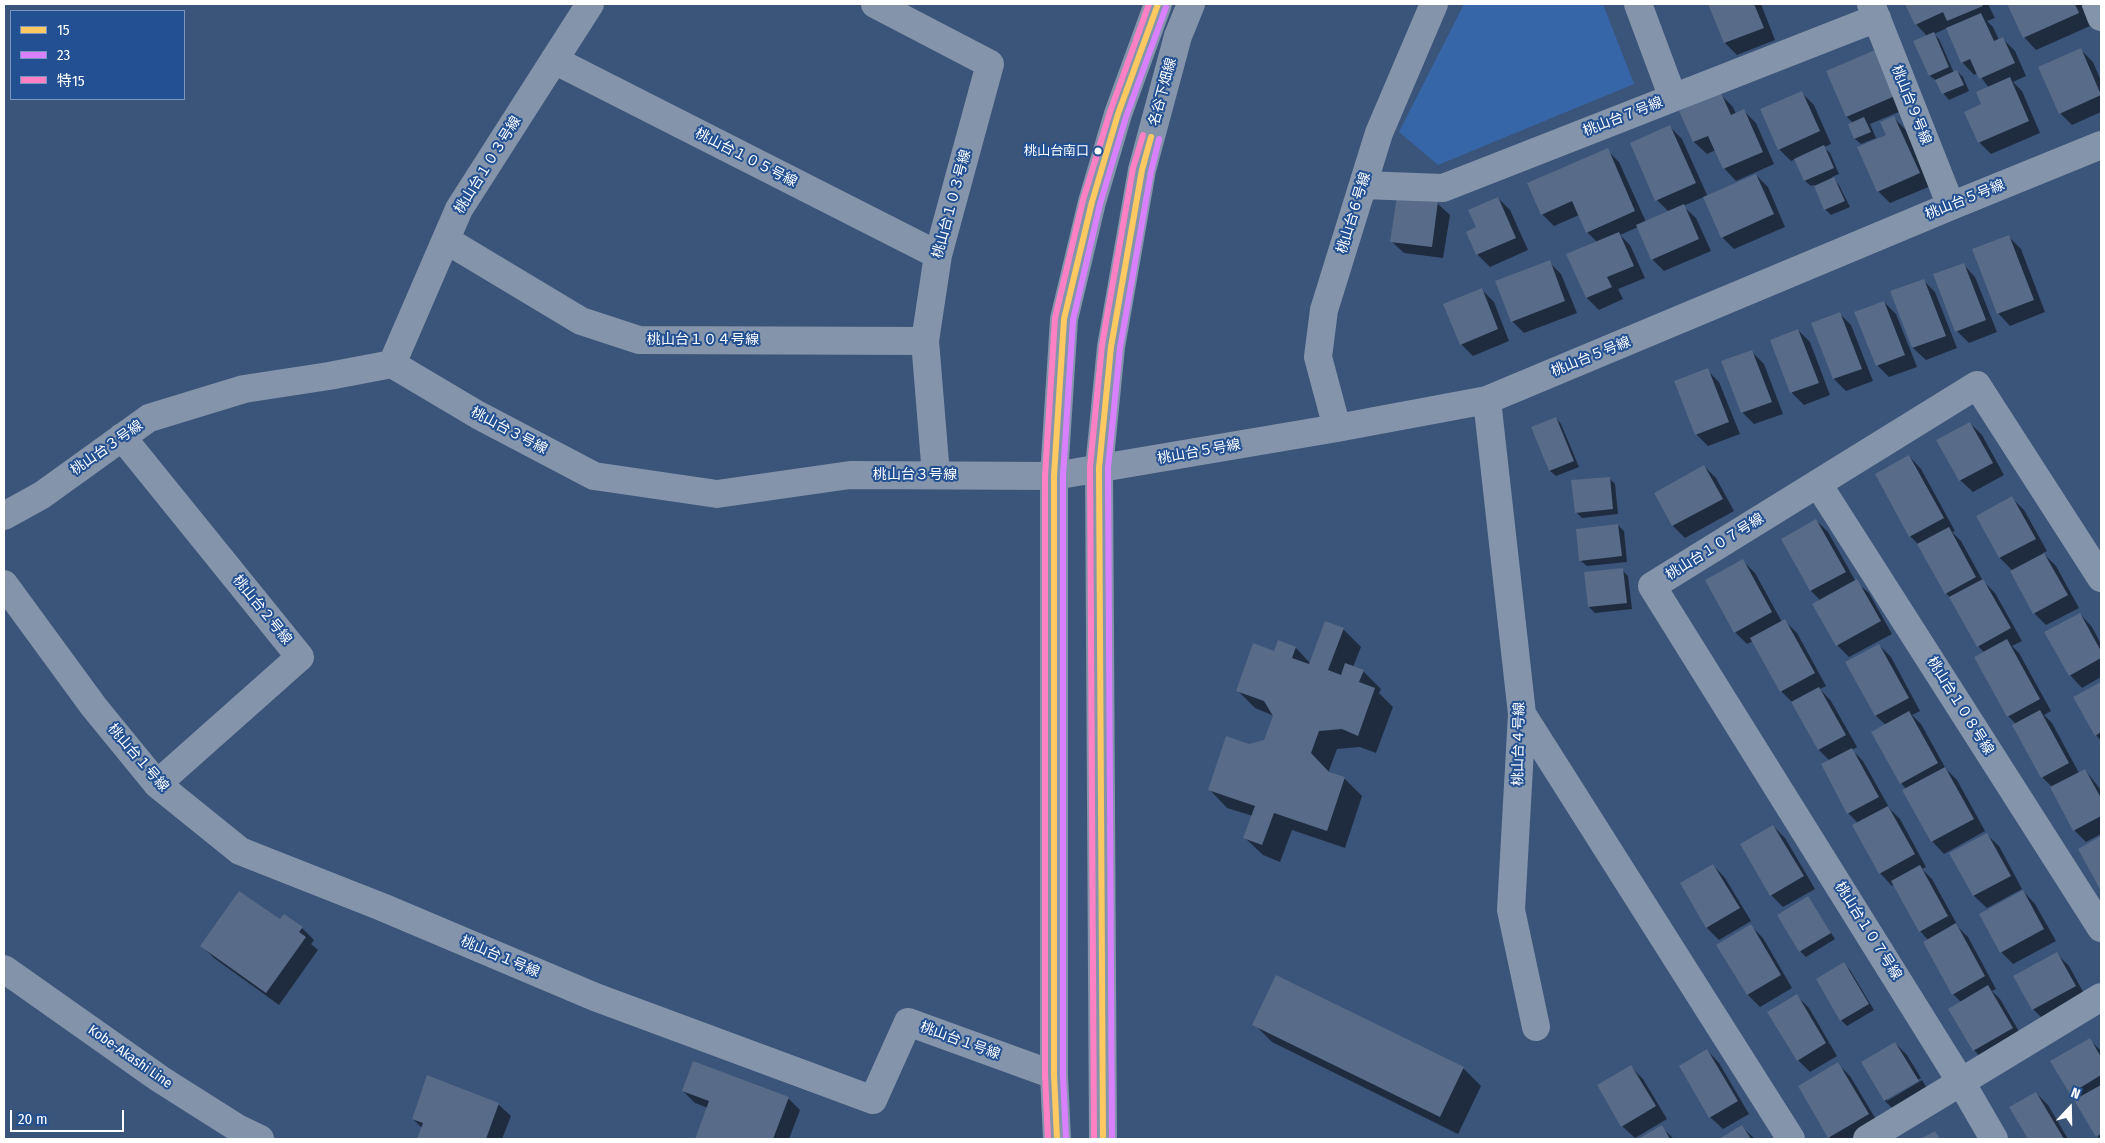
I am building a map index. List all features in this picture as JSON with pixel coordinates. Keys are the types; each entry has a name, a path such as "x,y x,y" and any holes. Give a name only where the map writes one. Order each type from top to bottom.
{"main road":[{"name":"Kobe-Akashi Line","path":"4,969 160,1079 260,1139"}],"street":[{"name":"桃山台１０３号線","path":"392,364 459,209 590,4"},
{"name":"桃山台１０３号線","path":"875,4 990,64 938,255 925,341 936,475"},
{"path":"1057,1139 1054,1075 1054,476 1064,319 1092,202 1118,114 1158,4"},
{"name":"名谷下畑線","path":"1102,1139 1099,468 1111,347 1142,170 1178,36 1192,4"},
{"name":"桃山台６号線","path":"1337,428 1318,358 1324,310 1380,133 1434,4"},
{"path":"1638,4 1673,98"},
{"path":"2096,4 2101,17"},
{"name":"桃山台７号線","path":"1363,185 1443,188 1673,98 1874,11"},
{"name":"桃山台９号線","path":"1874,11 1951,206"},
{"name":"桃山台１０５号線","path":"554,60 938,255"},
{"name":"桃山台５号線","path":"1054,476 1337,428 1487,400 1951,206 2101,146"},
{"name":"桃山台１０４号線","path":"446,240 581,321 639,340 925,341"},
{"name":"桃山台３号線","path":"4,516 42,495 148,418 244,389 392,364 478,416 594,476 717,494 850,474 1054,476"},
{"name":"桃山台１０７号線","path":"1961,1082 1652,586 1977,386 2101,578"},
{"name":"桃山台４号線","path":"1487,400 1522,714 1511,910 1536,1027"},
{"name":"桃山台２号線","path":"122,437 300,657 157,784"},
{"name":"桃山台１０８号線","path":"1818,484 2101,928"},
{"name":"桃山台１号線","path":"4,584 94,707 157,784 240,851 382,907 595,997 873,1100 908,1022 1054,1075"},
{"path":"1522,714 1791,1139"},
{"path":"1867,1139 2101,997"},
{"path":"1961,1082 1994,1139"}],"shaded area":[{"path":"1464,4 1603,4 1634,84 1438,165 1399,132"}],"building":[{"path":"1708,4 1754,4 1764,28 1724,43"},
{"path":"1905,4 1982,4 1983,6 1947,21 1943,12 1915,25"},
{"path":"2007,4 2075,4 2079,13 2023,38"},
{"path":"1981,13 1994,41 2003,37 2015,63 1979,79 1970,59 1961,63 1946,28"},
{"path":"1934,32 1949,67 1929,76 1913,41"},
{"path":"2081,48 2101,95 2059,114 2038,67"},
{"path":"1875,50 1895,96 1846,117 1826,71"},
{"path":"1957,70 1964,85 1942,94 1935,80"},
{"path":"2010,77 2029,121 1978,143 1964,112 1981,104 1976,92"},
{"path":"1802,91 1820,131 1778,150 1760,109"},
{"path":"1721,93 1731,115 1744,109 1763,152 1723,169 1708,136 1693,142 1679,111"},
{"path":"1894,116 1920,173 1877,192 1857,147 1886,135 1880,122"},
{"path":"1864,117 1871,132 1854,139 1848,124"},
{"path":"1670,125 1696,183 1655,201 1630,143"},
{"path":"1824,145 1834,168 1804,181 1794,159"},
{"path":"1608,148 1635,211 1586,233 1572,201 1541,215 1527,183"},
{"path":"1756,174 1774,214 1721,238 1703,197"},
{"path":"1834,177 1845,201 1824,210 1814,186"},
{"path":"1397,196 1438,201 1432,247 1390,242"},
{"path":"1498,197 1516,238 1476,255 1466,232 1476,227 1468,210"},
{"path":"1684,204 1699,239 1651,260 1636,225"},
{"path":"1619,232 1634,266 1607,277 1612,287 1586,298 1566,254"},
{"path":"2009,235 2034,300 1997,314 1972,249"},
{"path":"1550,260 1565,301 1511,322 1495,281"},
{"path":"1964,263 1986,320 1955,332 1933,274"},
{"path":"1924,279 1946,336 1912,348 1890,291"},
{"path":"1482,288 1498,329 1460,345 1443,304"},
{"path":"1884,301 1905,355 1876,366 1854,312"},
{"path":"1840,312 1862,369 1833,379 1811,323"},
{"path":"1798,329 1819,383 1790,393 1770,340"},
{"path":"1752,350 1772,402 1741,413 1721,361"},
{"path":"1708,368 1729,422 1695,435 1674,381"},
{"path":"1556,417 1574,461 1549,471 1531,427"},
{"path":"1970,422 1993,463 1959,481 1936,440"},
{"path":"1909,455 1944,518 1909,537 1875,474"},
{"path":"1704,465 1723,499 1672,526 1654,493"},
{"path":"1610,477 1613,509 1575,513 1571,480"},
{"path":"2012,496 2036,539 1999,558 1976,516"},
{"path":"1816,519 1846,572 1810,591 1781,539"},
{"path":"1618,524 1622,556 1579,561 1576,529"},
{"path":"1949,527 1976,577 1945,594 1917,544"},
{"path":"2044,553 2068,595 2033,614 2010,571"},
{"path":"1743,559 1772,612 1734,633 1705,580"},
{"path":"1623,568 1627,603 1588,607 1584,572"},
{"path":"1857,579 1881,621 1836,646 1812,604"},
{"path":"1983,579 2011,628 1977,647 1949,597"},
{"path":"2080,613 2101,651 2101,658 2069,676 2044,632"},
{"path":"1785,619 1815,673 1780,692 1750,638"},
{"path":"1325,621 1344,628 1328,670 1341,675 1345,663 1364,670 1359,682 1375,688 1358,736 1342,729 1319,731 1311,753 1329,772 1345,777 1327,831 1274,813 1262,845 1243,838 1255,806 1208,790 1226,736 1249,744 1264,740 1273,716 1264,701 1236,691 1253,643 1274,651 1278,640 1296,647 1292,658 1309,664"},
{"path":"2007,639 2040,699 2007,717 1974,657"},
{"path":"1879,644 1909,698 1875,716 1845,662"},
{"path":"2101,682 2101,732 2095,736 2073,697"},
{"path":"1819,687 1846,735 1818,750 1791,702"},
{"path":"2040,710 2069,763 2041,778 2012,725"},
{"path":"1909,711 1938,763 1900,784 1871,732"},
{"path":"1852,748 1879,797 1847,814 1821,764"},
{"path":"1945,767 1974,819 1931,842 1902,790"},
{"path":"2085,769 2101,798 2101,816 2073,831 2050,787"},
{"path":"1888,806 1915,854 1879,874 1852,825"},
{"path":"1773,825 1804,876 1770,896 1740,844"},
{"path":"1987,833 2011,876 1973,896 1949,853"},
{"path":"2101,836 2101,891 2078,849"},
{"path":"1713,864 1740,908 1706,928 1680,883"},
{"path":"1920,865 1948,916 1919,932 1891,881"},
{"path":"2023,890 2044,929 2000,953 1979,914"},
{"path":"239,891 280,919 284,914 303,927 299,932 306,937 266,993 200,946"},
{"path":"1808,896 1831,933 1799,952 1777,915"},
{"path":"1956,923 1985,976 1952,995 1923,942"},
{"path":"1751,924 1781,975 1747,995 1716,945"},
{"path":"2057,952 2076,986 2032,1010 2013,976"},
{"path":"1844,962 1869,1004 1840,1021 1816,979"},
{"path":"1276,975 1464,1067 1440,1117 1252,1025"},
{"path":"1988,985 2013,1028 1973,1051 1948,1009"},
{"path":"1797,994 1826,1043 1797,1061 1767,1012"},
{"path":"2090,1038 2101,1057 2101,1075 2070,1094 2050,1061"},
{"path":"1895,1042 1919,1081 1884,1101 1861,1062"},
{"path":"1707,1049 1738,1101 1709,1118 1679,1066"},
{"path":"693,1061 789,1097 773,1139 695,1139 709,1101 682,1091"},
{"path":"1838,1062 1869,1114 1828,1138 1798,1086"},
{"path":"1631,1065 1656,1106 1621,1127 1597,1085"},
{"path":"427,1075 499,1103 486,1139 417,1139 423,1123 412,1119"},
{"path":"2101,1085 2101,1134 2096,1137 2074,1100"},
{"path":"2036,1092 2064,1139 2028,1139 2009,1107"},
{"path":"1662,1125 1670,1139 1638,1139"},
{"path":"1742,1125 1751,1139 1719,1139"},
{"path":"1935,1131 1940,1139 1920,1139"}],"transit line":[{"name":"特15","path":"1048,1139 1045,1075 1045,476 1055,318 1083,200 1110,112 1149,4"},
{"name":"15","path":"1057,1139 1054,1075 1054,476 1064,319 1092,202 1118,114 1158,4"},
{"name":"23","path":"1066,1139 1063,1075 1063,476 1073,320 1100,204 1126,117 1166,7"},
{"name":"特15","path":"1094,1139 1090,467 1102,345 1133,168 1143,135"},
{"name":"15","path":"1103,1139 1099,468 1111,347 1142,170 1151,137"},
{"name":"23","path":"1112,1139 1108,468 1120,348 1151,172 1159,139"}],"place":[{"name":"桃山台南口","path":"1098,151"}]}
